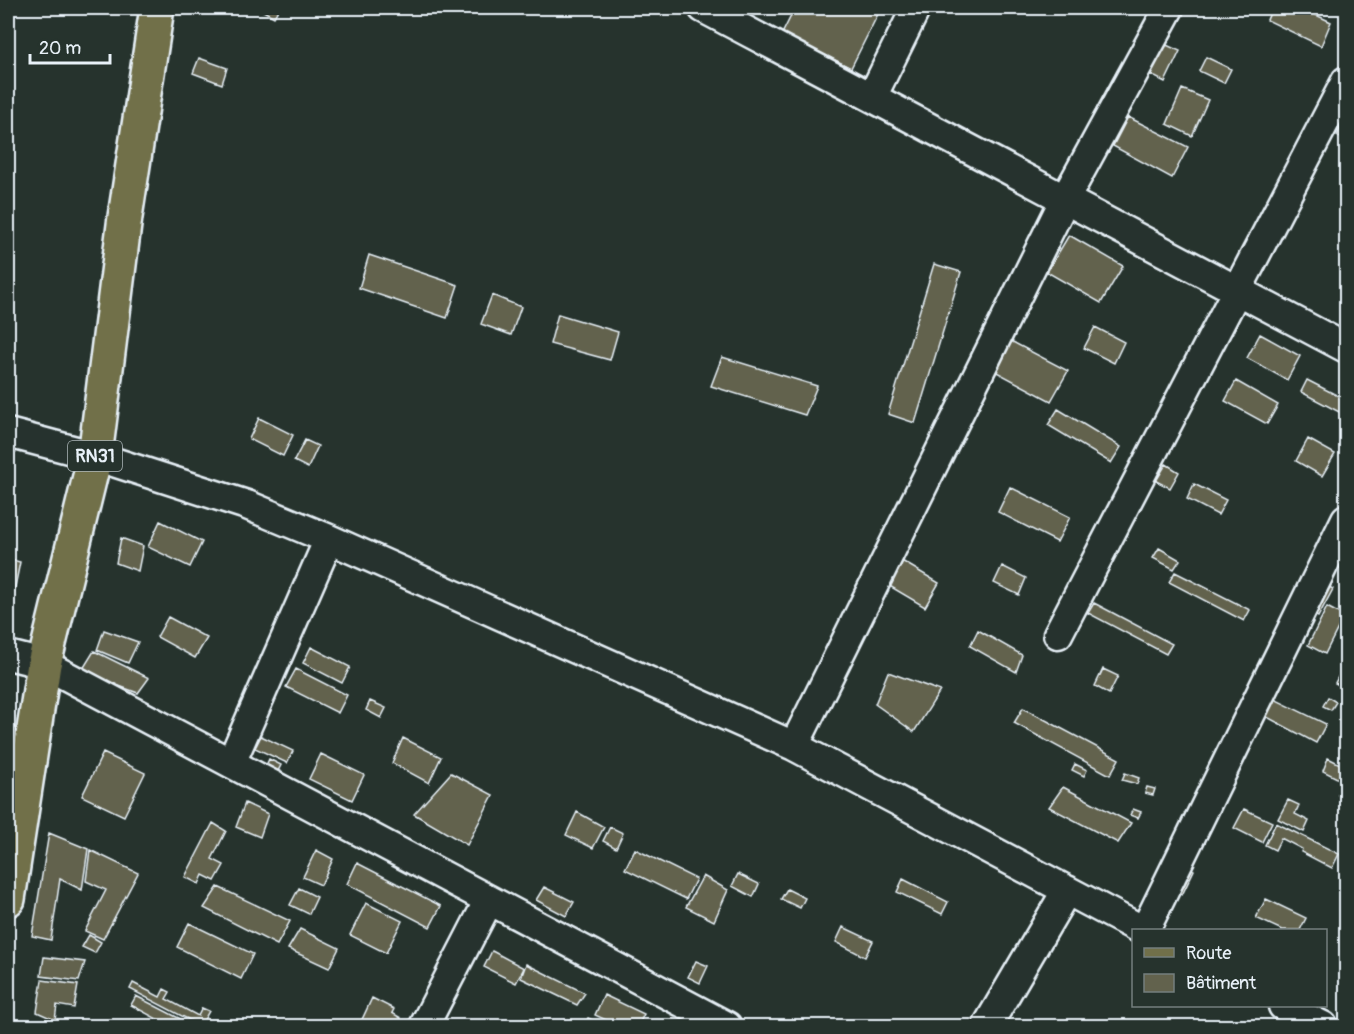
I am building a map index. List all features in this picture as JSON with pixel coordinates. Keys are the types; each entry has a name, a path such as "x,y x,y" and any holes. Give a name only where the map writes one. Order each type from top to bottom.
{"main road":[{"name":"RN31","path":"8,899 44,664 95,456 125,217 157,8"}],"street":[{"path":"703,8 1347,348"},
{"path":"872,97 916,8"},
{"path":"794,746 1065,199 1169,8"},
{"path":"1059,634 1347,81"},
{"path":"8,434 95,456 247,505 330,539 794,746 1141,929"},
{"path":"1143,929 1347,519"},
{"path":"231,763 330,539"},
{"path":"8,655 44,664 727,1026"},
{"path":"987,1026 1066,890"},
{"path":"424,1026 489,900"},
{"path":"1287,1007 1323,1026"}],"building":[{"path":"258,8 279,8 274,17"},
{"path":"795,8 881,8 851,68 782,34"},
{"path":"1272,8 1301,8 1331,22 1321,46 1267,20"},
{"path":"1162,43 1180,51 1165,82 1147,73"},
{"path":"1206,57 1231,69 1224,83 1199,71"},
{"path":"199,58 227,68 222,84 193,73"},
{"path":"1182,89 1208,100 1192,136 1167,124"},
{"path":"1128,117 1188,147 1172,178 1113,146"},
{"path":"1342,123 1346,125 1346,140 1337,136"},
{"path":"1069,235 1123,266 1101,303 1047,272"},
{"path":"369,255 458,285 447,318 359,288"},
{"path":"934,264 961,272 915,423 888,414"},
{"path":"492,295 521,307 511,335 481,324"},
{"path":"558,314 618,332 610,360 550,344"},
{"path":"1095,327 1124,342 1114,363 1084,348"},
{"path":"1260,334 1300,356 1287,380 1247,358"},
{"path":"1007,339 1068,371 1051,401 991,369"},
{"path":"722,357 817,386 805,415 711,386"},
{"path":"1307,380 1346,400 1345,415 1301,392"},
{"path":"1236,381 1278,405 1267,424 1225,401"},
{"path":"1058,409 1121,447 1111,463 1048,425"},
{"path":"259,418 293,435 283,456 249,439"},
{"path":"1308,439 1335,454 1322,476 1296,461"},
{"path":"305,440 318,446 308,468 294,461"},
{"path":"1166,464 1179,472 1170,488 1156,481"},
{"path":"1194,484 1226,500 1218,515 1187,499"},
{"path":"1010,487 1070,517 1057,542 998,512"},
{"path":"160,521 202,542 190,567 148,547"},
{"path":"121,538 143,546 138,571 116,563"},
{"path":"1159,548 1180,560 1174,569 1153,558"},
{"path":"895,557 939,583 925,607 881,581"},
{"path":"8,559 20,562 13,597 8,595"},
{"path":"1002,566 1026,578 1019,595 994,583"},
{"path":"1175,572 1250,610 1244,621 1169,582"},
{"path":"1320,582 1333,589 1318,617 1305,610"},
{"path":"1094,603 1172,644 1166,654 1088,613"},
{"path":"1327,607 1344,616 1325,654 1308,645"},
{"path":"168,617 207,638 195,658 157,637"},
{"path":"104,630 138,642 128,663 97,650"},
{"path":"978,630 1022,655 1016,672 970,646"},
{"path":"311,647 350,667 342,683 303,663"},
{"path":"94,651 149,678 138,693 81,672"},
{"path":"296,669 347,695 338,713 286,687"},
{"path":"1103,669 1118,676 1109,694 1095,686"},
{"path":"1342,669 1346,671 1346,689 1335,683"},
{"path":"888,672 940,691 914,732 875,704"},
{"path":"1262,693 1326,724 1316,743 1254,710"},
{"path":"1328,697 1336,702 1331,710 1323,706"},
{"path":"370,701 386,708 381,718 366,710"},
{"path":"1023,708 1119,759 1110,775 1014,723"},
{"path":"261,736 293,751 287,763 255,748"},
{"path":"403,738 441,757 429,783 392,763"},
{"path":"103,753 145,773 124,816 82,796"},
{"path":"321,754 364,775 352,800 309,779"},
{"path":"1328,758 1346,767 1343,781 1323,771"},
{"path":"269,759 281,765 275,777 263,772"},
{"path":"1075,764 1087,770 1084,776 1072,770"},
{"path":"451,773 493,795 467,845 414,814"},
{"path":"1125,773 1139,778 1137,784 1122,780"},
{"path":"1346,777 1346,799 1338,795"},
{"path":"1063,787 1131,823 1118,843 1049,807"},
{"path":"1147,787 1155,789 1153,795 1145,793"},
{"path":"1288,800 1299,805 1295,814 1309,821 1304,832 1278,819"},
{"path":"245,803 268,814 260,837 236,827"},
{"path":"1133,809 1141,812 1138,818 1130,815"},
{"path":"1244,809 1272,822 1262,842 1234,828"},
{"path":"577,812 604,827 593,848 566,835"},
{"path":"213,823 226,831 212,859 224,865 215,881 203,875 199,884 185,877"},
{"path":"1276,823 1339,854 1332,868 1301,852 1302,849 1281,838 1275,850 1265,845"},
{"path":"610,827 623,833 616,848 603,841"},
{"path":"49,833 88,849 82,890 60,879 51,940 32,936"},
{"path":"635,849 696,879 686,899 625,869"},
{"path":"90,850 138,873 103,939 85,931 106,890 86,881"},
{"path":"316,850 333,859 321,885 303,877"},
{"path":"1170,859 1194,870 1182,895 1172,890"},
{"path":"357,863 441,906 430,927 347,884"},
{"path":"738,874 759,884 753,897 732,886"},
{"path":"703,876 728,890 714,921 686,907"},
{"path":"903,879 948,902 942,914 897,892"},
{"path":"218,887 290,921 277,945 204,908"},
{"path":"544,887 574,902 566,916 536,900"},
{"path":"299,888 317,897 309,914 290,905"},
{"path":"787,889 805,898 800,908 781,899"},
{"path":"1266,899 1306,918 1300,929 1280,929 1256,918"},
{"path":"366,903 402,921 386,953 350,935"},
{"path":"189,923 253,954 241,979 177,947"},
{"path":"843,927 873,941 865,957 836,942"},
{"path":"300,929 339,948 329,968 288,949"},
{"path":"89,935 101,942 95,953 82,947"},
{"path":"492,951 524,968 516,983 484,967"},
{"path":"44,957 85,962 79,981 41,976"},
{"path":"696,961 708,966 700,983 688,977"},
{"path":"526,964 585,993 577,1005 521,978"},
{"path":"42,980 78,985 74,1008 57,1005 55,1020 37,1012"},
{"path":"133,983 160,997 164,989 170,992 166,999 198,1016 202,1008 209,1011 204,1020 217,1026 201,1026 130,989"},
{"path":"604,995 644,1014 638,1026 619,1026 595,1015"},
{"path":"136,996 194,1026 170,1026 131,1005"},
{"path":"372,998 394,1009 392,1013 401,1018 397,1026 359,1026"},
{"path":"588,1018 605,1026 584,1026"}]}
